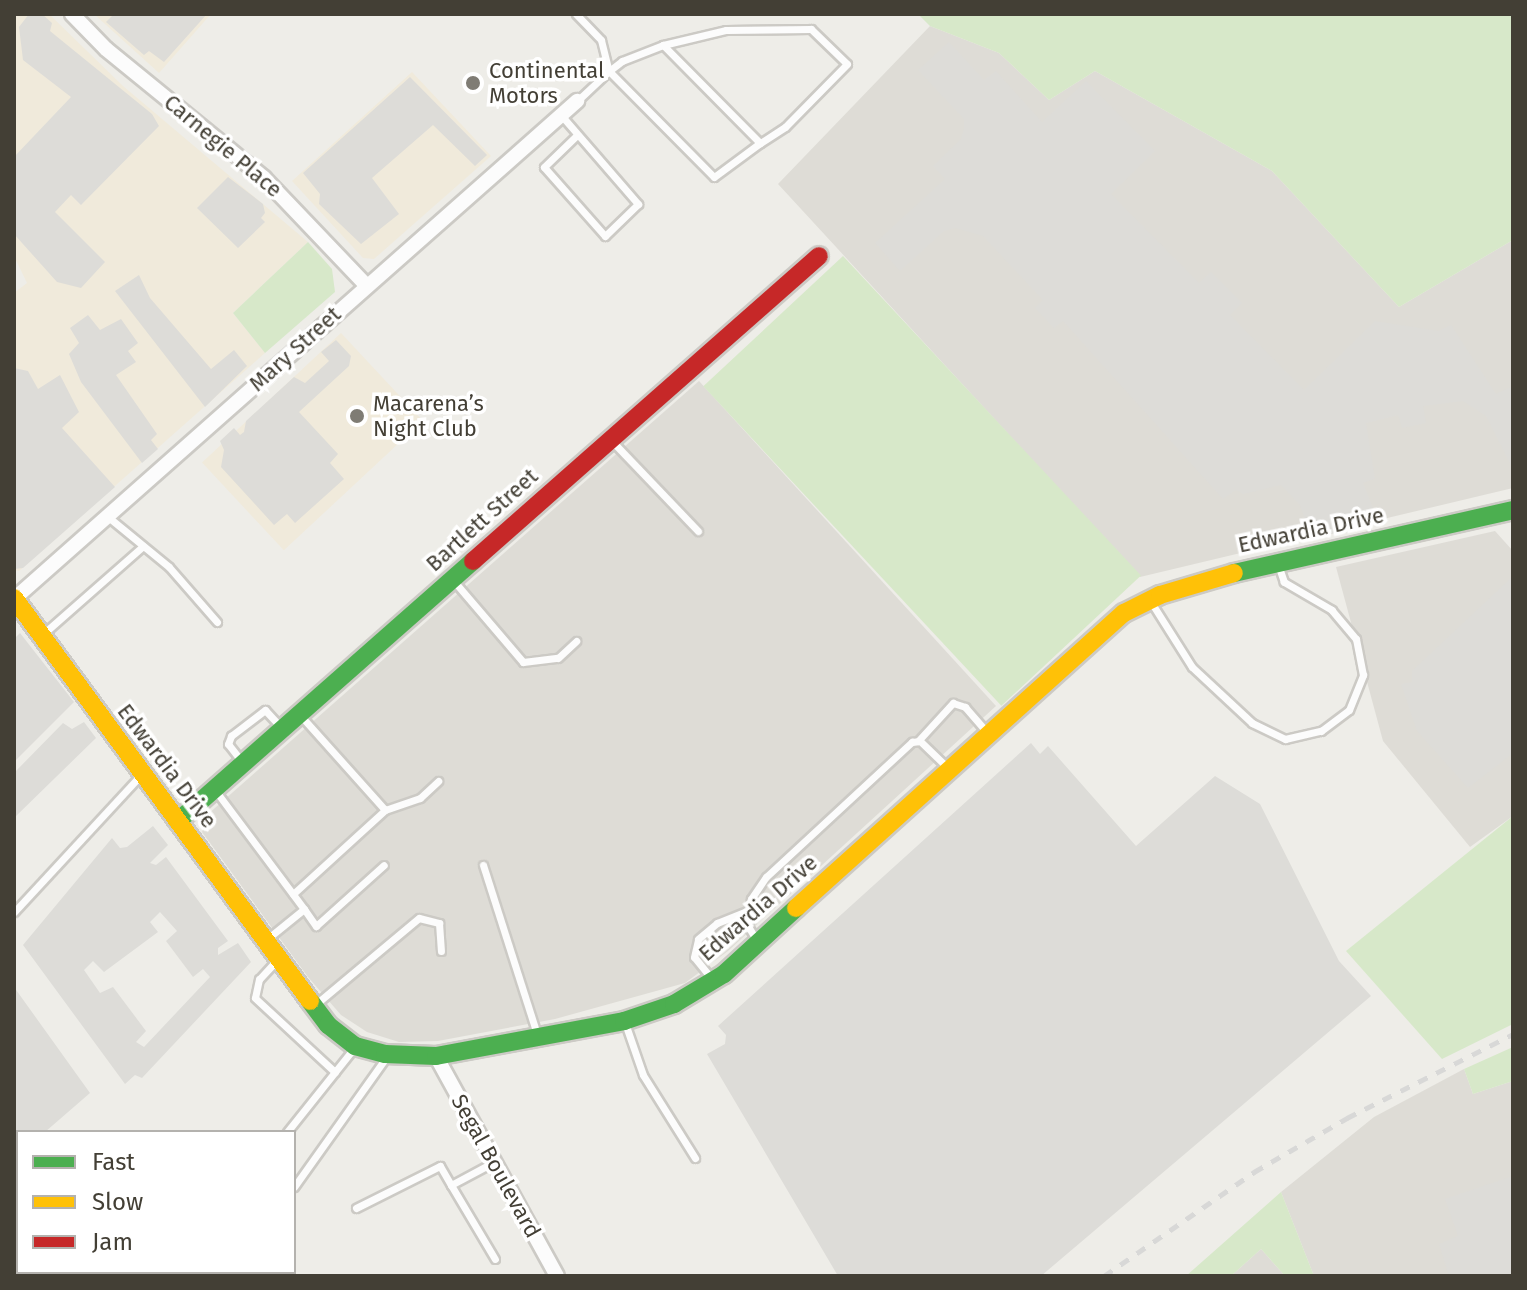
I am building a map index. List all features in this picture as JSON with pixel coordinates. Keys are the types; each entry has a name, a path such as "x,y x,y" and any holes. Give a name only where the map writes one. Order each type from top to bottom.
{"main road":[{"name":"Bartlett Street","path":"178,821 819,256"},
{"name":"Edwardia Drive","path":"14,599 314,1006 355,1046 388,1054 436,1056 624,1021 674,1004 713,981 1087,643 1150,600 1199,580 1277,560 1513,510"}],"street":[{"name":"Carnegie Place","path":"72,14 106,49 264,178 366,285"},
{"name":"Mary Street","path":"14,599 577,101"},
{"name":"Segal Boulevard","path":"436,1056 557,1276"}],"lane":[{"path":"576,14 601,40 609,71 714,177 785,127 847,64 811,29 726,30 663,45 609,71 577,101"},
{"path":"663,45 760,143"},
{"path":"561,115 638,204 605,236 544,167 577,135"},
{"path":"610,439 698,531"},
{"path":"107,516 143,546 217,622"},
{"path":"41,636 143,546"},
{"path":"1150,600 1192,667 1252,723 1285,739 1321,731 1349,710 1363,675 1356,639 1332,610 1284,582 1277,560"},
{"path":"451,579 523,662 558,658 576,641"},
{"path":"758,943 748,926 751,899 774,869 918,741 953,703 965,707 988,733"},
{"path":"243,763 228,744 243,725 265,710 282,729"},
{"path":"299,714 385,810"},
{"path":"918,741 949,769"},
{"path":"14,912 143,773"},
{"path":"293,894 385,810 420,798 438,781"},
{"path":"214,789 316,926 384,865"},
{"path":"483,865 538,1036"},
{"path":"265,940 304,909"},
{"path":"713,981 694,957 698,939 717,923 750,910"},
{"path":"314,1006 419,918 439,923 441,951"},
{"path":"279,958 259,979 255,998 335,1072"},
{"path":"624,1021 643,1075 695,1158"},
{"path":"289,1130 355,1046"},
{"path":"296,1184 388,1054"},
{"path":"451,1185 494,1162"},
{"path":"356,1208 440,1166 495,1259"}],"shaded area":[{"path":"14,14 49,14 123,86 308,242 233,313 265,353 19,571 14,570 14,293 27,283 14,256"},
{"path":"29,14 42,14 52,23 50,31 152,114 159,126 81,205 71,195 55,212 105,262 81,288 57,282 14,234 14,157 71,97 23,60 19,27"},
{"path":"94,14 211,14 159,73"},
{"path":"114,14 207,14 164,62 149,51 144,55 106,22"},
{"path":"930,26 999,53 1049,100 1095,71 1272,171 1399,307 1513,240 1513,488 1140,577 778,184"},
{"path":"949,42 984,80 996,71 1042,122 1086,81 1155,151 1111,194 1199,283 1211,272 1242,303 1230,315 1304,390 1375,321 1439,331 1451,325 1496,394 1513,386 1513,469 1486,416 1463,401 1423,406 1426,423 1402,428 1398,415 1366,423 1375,479 1363,483 1379,523 1327,535 1325,522 1307,525 1300,505 1281,485 1243,494 1236,490 1223,499 1063,321 1054,328 1035,308 1043,300 983,236 955,228 944,231 900,271 875,243 945,179 933,166 961,139 964,128 964,119 918,70"},
{"path":"412,72 491,156 374,259 363,258 292,181"},
{"path":"410,77 487,155 475,166 433,125 372,178 399,214 361,244 319,204 320,194 303,173"},
{"path":"228,177 263,204 265,213 261,218 265,222 238,248 197,208"},
{"path":"139,275 150,298 211,369 234,350 247,366 205,407 115,291"},
{"path":"88,315 100,330 121,319 138,343 128,351 136,362 116,375 157,434 151,440 158,449 142,463 81,382 69,354 79,343 70,328"},
{"path":"341,333 423,421 284,550 202,463"},
{"path":"336,340 351,356 349,366 299,412 338,454 330,463 344,479 295,523 287,514 274,525 221,467 224,450 220,441 234,428 240,435 244,432 246,421 294,377 305,383 329,361 321,352"},
{"path":"14,368 28,371 38,389 60,375 79,412 62,428 115,487 23,568 14,569"},
{"path":"699,381 996,706 728,951 685,983 555,1019 438,1041 399,1042 367,1032 341,1015 308,977 202,832 207,815"},
{"path":"1495,531 1513,551 1513,816 1470,847 1383,741 1336,567"},
{"path":"1511,578 1513,753 1468,788 1417,731 1401,684 1412,682 1412,671"},
{"path":"20,633 74,702 14,762 14,639"},
{"path":"84,722 96,738 14,818 14,773 63,723 72,729"},
{"path":"1031,743 1040,754 1048,746 1136,846 1215,776 1260,804 1339,961 1371,996 1041,1276 838,1276 707,1054 725,1044 726,1035 718,1026"},
{"path":"153,826 168,845 150,863 156,865 166,857 228,941 218,948 218,955 238,943 251,962 142,1078 135,1075 125,1084 23,945 112,838 120,848 127,847","holes":["160,912 177,931 166,941 193,977 203,969 210,977 144,1047 136,1042 146,1031 113,987 100,993 84,970 93,961 104,972 158,932 150,922"]},
{"path":"14,987 90,1093 47,1130 16,1130 14,1159"},
{"path":"1464,1069 1473,1094 1513,1081 1513,1276 1314,1276 1281,1192 1374,1117"},
{"path":"1513,1176 1513,1276 1449,1276 1439,1244 1458,1236 1445,1199"},
{"path":"1261,1249 1285,1276 1231,1276"}],"green space":[{"path":"918,14 1513,14 1513,240 1399,307 1272,171 1095,71 1049,100 999,53 930,26"},
{"path":"308,242 332,269 335,292 265,353 233,313"},
{"path":"843,256 1141,576 1001,706 703,386"},
{"path":"1513,816 1513,1024 1442,1059 1346,951"},
{"path":"1513,1047 1513,1081 1473,1094 1464,1069"},
{"path":"1281,1192 1314,1276 1285,1276 1261,1249 1231,1276 1186,1276"}],"railway":[{"path":"1104,1276 1254,1172 1347,1118 1513,1034"}],"traffic: fast":[{"path":"1234,573 1513,510"},
{"path":"178,821 473,561"},
{"path":"310,1001 328,1025 355,1046 385,1054 436,1056 624,1021 674,1004 724,974 796,908"}],"traffic: slow":[{"path":"796,908 1124,613 1160,595 1234,573"},
{"path":"14,598 310,1001"}],"traffic: jam":[{"path":"473,561 819,256"}],"place":[{"name":"Continental Motors","path":"473,83"},
{"name":"Macarena’s Night Club","path":"357,416"}]}
